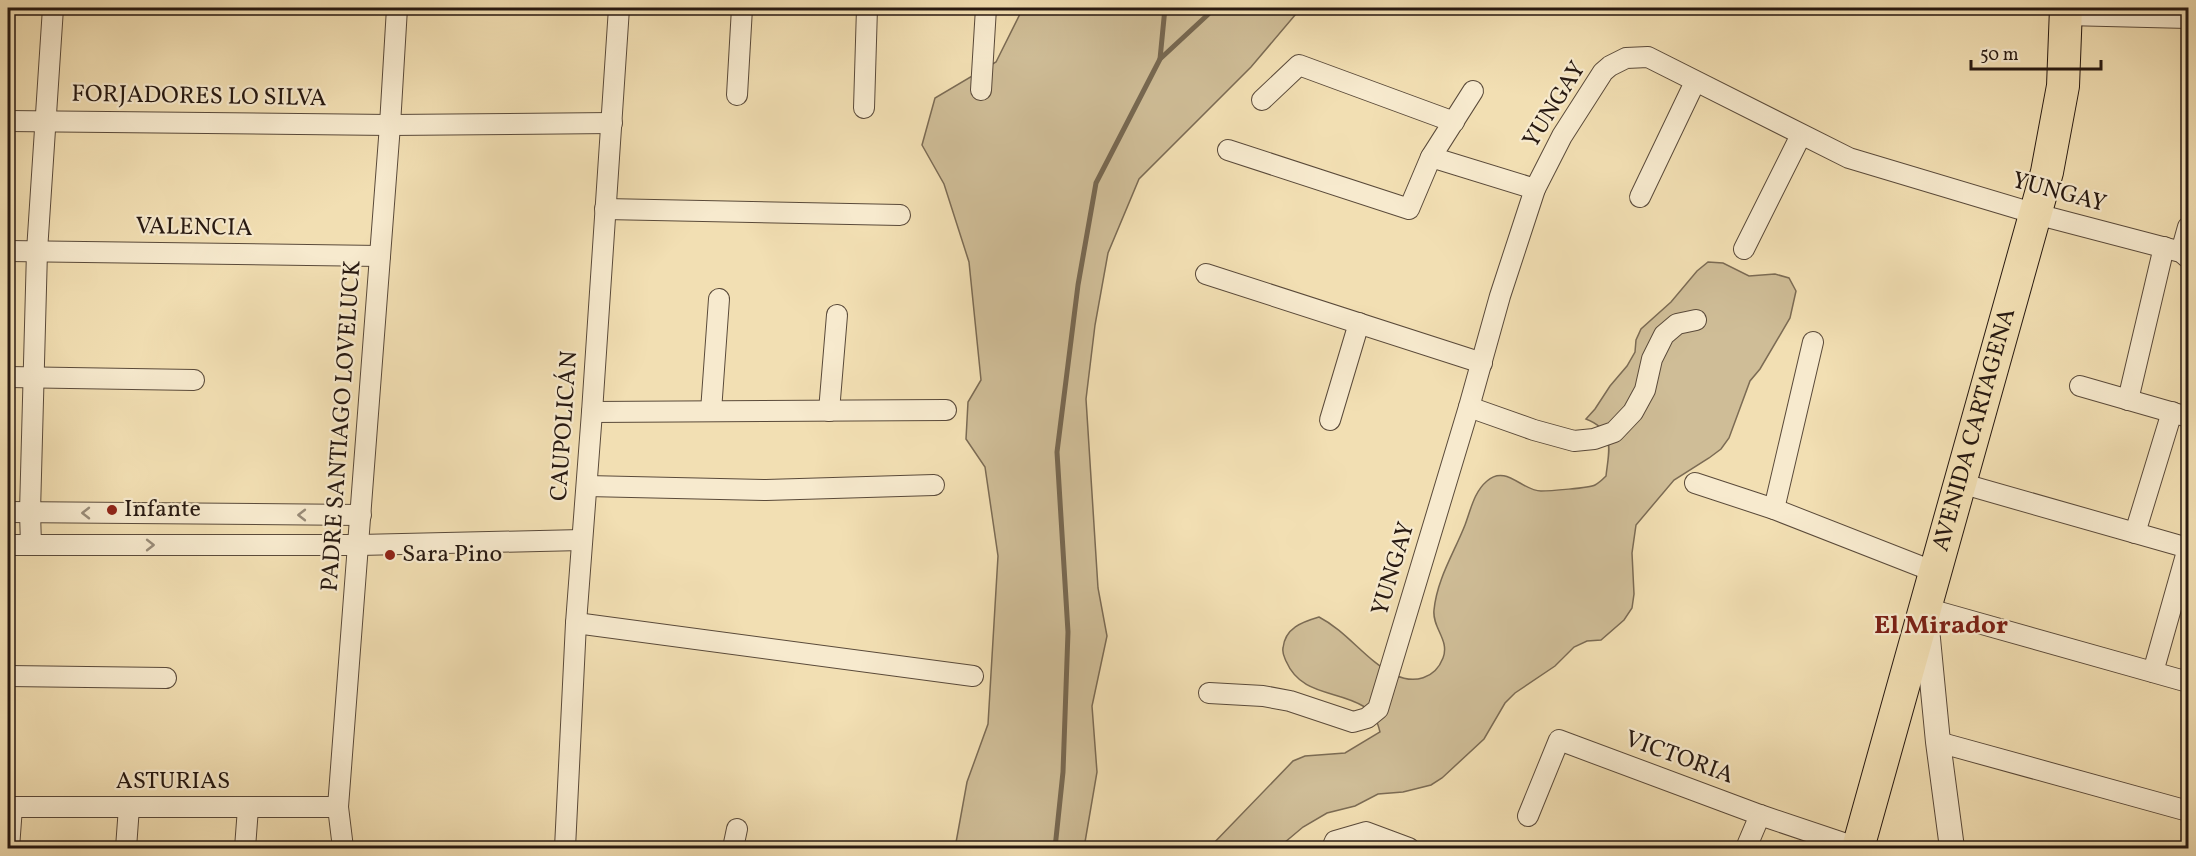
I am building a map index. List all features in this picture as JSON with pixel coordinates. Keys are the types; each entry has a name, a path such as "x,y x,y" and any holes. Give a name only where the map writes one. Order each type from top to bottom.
{"main road":[{"name":"AVENIDA CARTAGENA","path":"1858,848 2047,172 2059,114 2065,55 2066,11"}],"street":[{"path":"31,545 37,251 53,8"},
{"name":"PADRE SANTIAGO LOVELUCK","path":"343,849 338,807 397,8"},
{"name":"CAUPOLICÁN","path":"565,849 576,623 619,8"},
{"path":"737,95 742,8"},
{"path":"864,108 867,8"},
{"path":"981,90 986,8"},
{"path":"2066,11 2188,18"},
{"name":"YUNGAY","path":"1209,693 1263,696 1290,701 1353,722 1373,714 1381,702 1500,296 1535,189 1562,136 1603,72 1626,58 1648,57 1849,158 2036,214 2178,252"},
{"path":"1262,100 1299,65 1454,122"},
{"path":"1640,197 1695,82"},
{"path":"1228,150 1409,209 1431,157 1473,91"},
{"name":"FORJADORES LO SILVA","path":"8,121 390,125 612,123"},
{"path":"1744,249 1801,135"},
{"path":"1431,157 1535,189"},
{"path":"605,209 900,215"},
{"path":"2128,400 2188,227"},
{"name":"VALENCIA","path":"8,251 380,256"},
{"path":"1206,273 1482,363"},
{"path":"711,411 719,299"},
{"path":"829,411 837,315"},
{"path":"1469,407 1534,430 1574,441 1594,439 1614,432 1633,412 1645,390 1652,359 1665,335 1677,324 1695,320"},
{"path":"1330,420 1359,323"},
{"path":"1774,509 1813,342"},
{"path":"8,377 194,380"},
{"path":"2080,386 2180,414 2135,532"},
{"path":"592,412 946,410"},
{"path":"1695,483 1774,509 1935,572"},
{"path":"1960,483 2188,548 2153,672"},
{"path":"586,486 766,490 934,485"},
{"path":"8,512 361,515"},
{"path":"8,545 359,545 582,540"},
{"path":"1952,849 1938,742 1925,608 2188,682"},
{"path":"576,623 973,675"},
{"path":"8,676 166,678"},
{"name":"VICTORIA","path":"1528,816 1559,740 1760,815 1858,848"},
{"path":"1938,742 2188,811"},
{"path":"9,849 10,807"},
{"name":"ASTURIAS","path":"10,807 338,807"},
{"path":"126,849 129,807"},
{"path":"245,849 248,807"},
{"path":"1746,849 1760,815"},
{"path":"733,849 737,829"},
{"path":"1332,849 1335,841 1366,832 1409,849"}],"shaded area":[{"path":"1023,8 1301,8 1251,67 1139,179 1108,253 1095,325 1086,399 1098,588 1107,636 1092,706 1097,772 1084,848 955,848 967,782 988,724 998,556 985,467 966,439 968,402 981,380 969,262 944,184 922,145 935,98 996,62"},
{"path":"1708,262 1723,263 1749,276 1775,274 1789,278 1796,291 1790,318 1760,369 1750,381 1729,438 1721,449 1674,480 1636,525 1632,553 1634,594 1632,608 1624,620 1601,640 1587,641 1574,647 1555,666 1515,693 1505,703 1484,739 1442,778 1431,785 1403,792 1378,794 1355,806 1327,813 1303,827 1278,848 1209,848 1293,761 1305,756 1345,753 1380,732 1374,717 1363,706 1320,691 1301,681 1286,661 1283,651 1287,635 1295,627 1319,617 1395,675 1416,679 1435,671 1445,652 1434,616 1436,599 1442,577 1479,490 1487,481 1501,475 1541,491 1592,486 1605,477 1609,449 1606,435 1596,424 1586,419 1627,366 1635,352 1636,340 1641,329 1671,302 1697,271"}],"waterway":[{"path":"1160,59 1165,8"},
{"path":"1055,848 1063,772 1068,632 1057,452 1078,285 1096,183 1160,59 1215,8"}],"place":[{"name":"Infante","path":"112,510"},
{"name":"Sara Pino","path":"390,555"}],"district":[{"name":"El Mirador","path":"1941,626"}]}
